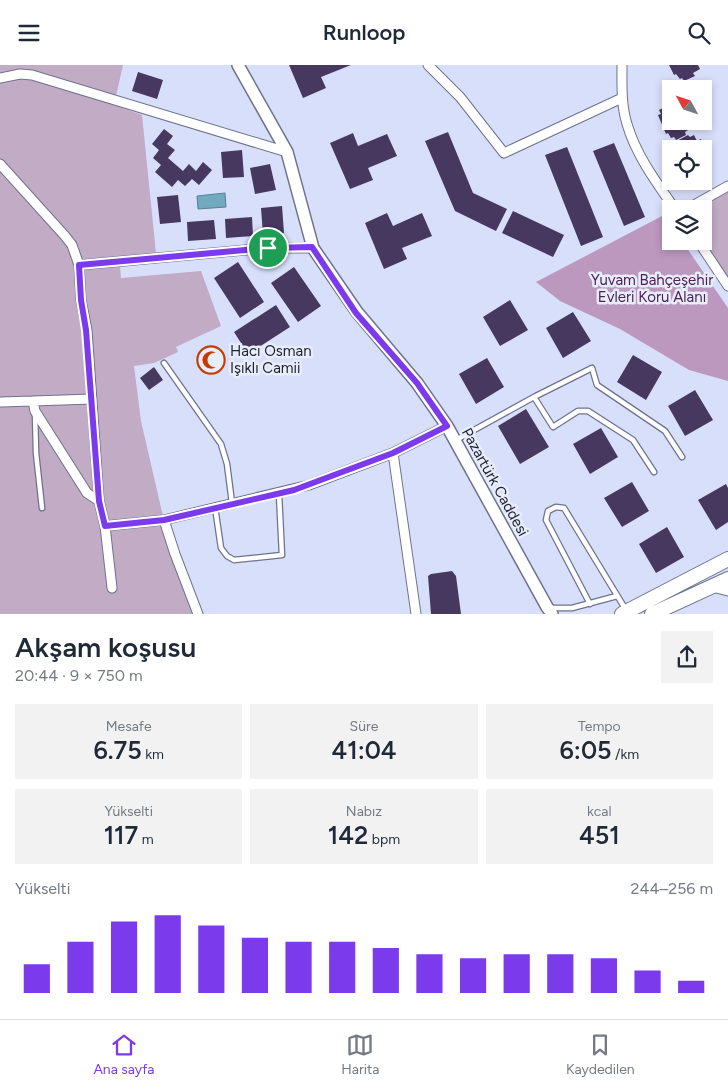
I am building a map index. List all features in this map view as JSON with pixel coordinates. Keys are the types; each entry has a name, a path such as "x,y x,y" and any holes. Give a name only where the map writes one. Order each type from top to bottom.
{"main road":[{"path":"624,613 728,559"},
{"path":"652,614 728,579"}],"street":[{"name":"Pazartürk Caddesi","path":"238,65 287,152 312,247 356,313 417,383 447,426 549,612"},
{"path":"428,65 460,97 504,153 622,98"},
{"path":"622,65 622,98 626,123 634,145 669,200"},
{"path":"0,78 20,74 32,75 287,152"},
{"path":"0,164 65,236 72,245 79,265 92,399 99,501 105,526 112,588"},
{"path":"703,200 728,186"},
{"path":"79,265 268,248 312,247"},
{"path":"704,250 728,285"},
{"path":"0,402 92,399"},
{"path":"34,401 35,411 87,493 99,501"},
{"path":"105,526 164,520 308,485 393,453 447,426"},
{"path":"393,453 416,614"},
{"path":"164,520 175,555 198,614"},
{"path":"712,587 728,591"}],"lane":[{"path":"164,363 221,444 227,465 232,503"},
{"path":"455,441 534,397 592,368 597,385 665,431 682,457"},
{"path":"534,397 553,427 581,410 588,411 603,420 633,440 654,472"},
{"path":"35,411 36,453 42,508"},
{"path":"216,507 221,548 227,556 234,560 282,555 279,493"},
{"path":"590,604 546,520 548,511 556,507 564,508 618,596 624,613"},
{"path":"549,612 618,596"}],"shaded area":[{"path":"0,65 123,65 114,105 142,115 157,263 120,267 121,278 201,271 221,326 176,347 178,352 154,363 134,366 141,421 165,525 198,614 0,614"},
{"path":"728,186 728,286 703,250 712,250 712,200 703,200"}],"green space":[{"name":"Yuvam Bahçeşehir Evleri Koru Alanı","path":"662,216 662,250 688,250 728,308 728,381 689,370 620,329 560,301 536,282"}],"water":[{"path":"225,193 226,207 198,209 197,196"}],"building":[{"path":"289,65 351,65 321,77 326,88 303,98"},
{"path":"669,65 698,65 700,69 693,73 695,76 686,80 680,79 676,74 674,75"},
{"path":"138,72 163,80 157,99 132,91"},
{"path":"662,108 662,124 658,115 661,114 659,110"},
{"path":"164,129 173,136 167,144 175,150 168,158 183,171 189,164 196,171 203,162 212,170 199,185 192,179 185,186 178,180 172,187 155,172 161,165 153,158 159,150 152,144"},
{"path":"664,130 688,130 685,132 686,135 676,140 674,137 671,138 668,133 666,134"},
{"path":"448,132 473,193 507,209 496,231 455,211 425,141"},
{"path":"353,133 358,146 387,134 397,156 368,168 373,180 350,189 330,143"},
{"path":"688,135 690,137 694,135 696,140 679,140"},
{"path":"614,143 645,217 624,226 593,151"},
{"path":"567,147 603,237 581,246 545,155"},
{"path":"242,150 244,177 223,178 221,152"},
{"path":"270,164 276,190 255,194 250,168"},
{"path":"178,195 181,222 160,224 157,197"},
{"path":"282,206 284,233 263,235 261,208"},
{"path":"513,211 564,235 553,257 502,233"},
{"path":"387,213 393,226 422,213 432,236 402,248 407,259 384,269 365,223"},
{"path":"252,217 253,236 226,238 225,219"},
{"path":"214,220 216,239 188,241 187,222"},
{"path":"238,262 264,302 240,318 214,278"},
{"path":"294,267 321,306 298,322 271,283"},
{"path":"510,300 528,330 500,346 483,317"},
{"path":"276,305 290,327 248,354 234,332"},
{"path":"573,312 591,341 563,358 546,328"},
{"name":"Hacı Osman Işıklı Camii","path":"203,349 222,354 218,371 199,367"},
{"path":"633,355 662,372 646,400 617,382"},
{"path":"487,358 504,387 476,404 459,374"},
{"path":"154,367 163,380 149,390 140,378"},
{"path":"695,390 713,420 685,436 668,406"},
{"path":"526,409 549,447 520,464 498,426"},
{"path":"601,428 618,457 590,474 573,444"},
{"path":"632,482 649,511 622,527 604,498"},
{"path":"726,484 728,488 728,522 716,530 698,500"},
{"path":"667,527 684,557 656,573 639,544"},
{"path":"452,571 456,576 461,614 431,614 428,576"}],"place":[{"name":"Hacı Osman Işıklı Camii","path":"211,360"}],"route":[{"path":"312,247 356,313 417,383 447,426 393,453 294,490 164,520 105,526 99,501 79,265 268,248 312,247"}]}
